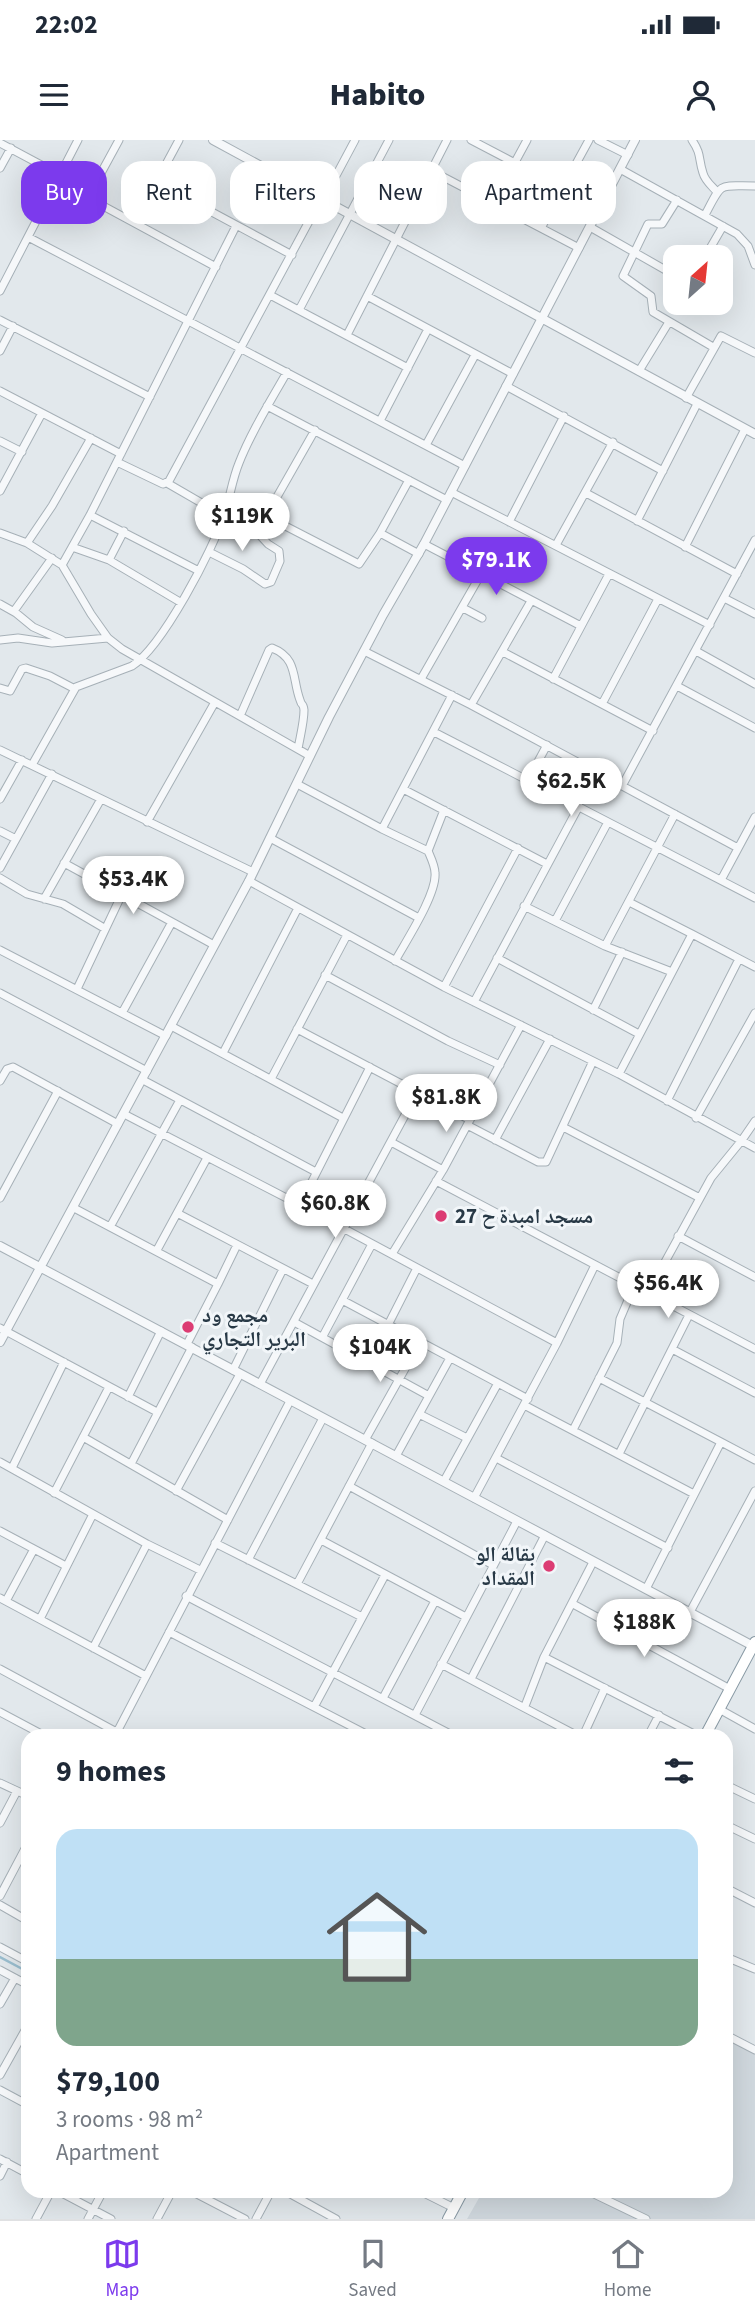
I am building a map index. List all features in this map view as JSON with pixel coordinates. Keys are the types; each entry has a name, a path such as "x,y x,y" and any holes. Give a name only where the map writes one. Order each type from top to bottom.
{"highway":[{"path":"709,1729 754,1645"},
{"path":"448,2219 459,2198"}],"street":[{"path":"68,161 78,140"},
{"path":"107,162 119,140"},
{"path":"167,161 178,140"},
{"path":"213,140 251,161"},
{"path":"340,167 355,140"},
{"path":"299,310 389,140"},
{"path":"437,161 447,140"},
{"path":"471,140 510,161"},
{"path":"515,161 527,140"},
{"path":"541,228 589,140"},
{"path":"598,140 628,155"},
{"path":"0,1342 3,1329 74,1208 251,876 364,651 419,554 635,140"},
{"path":"692,140 700,152 702,172 717,192"},
{"path":"0,143 32,161"},
{"path":"0,168 11,148"},
{"path":"620,169 737,234 751,244 755,265"},
{"path":"705,215 717,192 724,186 755,186"},
{"path":"677,200 662,224 648,224 623,276 650,295 651,310 713,348"},
{"path":"340,210 755,435"},
{"path":"216,215 292,255"},
{"path":"0,291 35,224"},
{"path":"138,224 216,267"},
{"path":"167,483 309,224"},
{"path":"347,335 404,224"},
{"path":"533,224 579,248"},
{"path":"62,565 236,226"},
{"path":"712,245 723,226"},
{"path":"590,227 663,268"},
{"path":"28,237 465,466"},
{"path":"270,295 408,368"},
{"path":"367,296 513,374"},
{"path":"0,320 150,397"},
{"path":"639,371 669,321"},
{"path":"0,351 13,326"},
{"path":"380,421 428,329"},
{"path":"686,398 721,336 755,353"},
{"path":"426,445 475,355"},
{"path":"32,765 75,689 140,661 158,639 209,552 225,514 239,461 287,372"},
{"path":"506,386 663,471"},
{"path":"0,391 121,454"},
{"path":"637,521 698,404"},
{"path":"267,406 409,480 556,545 710,625"},
{"path":"0,491 42,413"},
{"path":"509,522 564,416"},
{"path":"685,547 745,429"},
{"path":"257,532 315,430"},
{"path":"27,543 91,438"},
{"path":"0,441 22,452"},
{"path":"556,545 613,442"},
{"path":"117,462 163,484 167,483 257,532 281,555 271,582 265,584 243,569 209,552"},
{"path":"266,516 359,564 380,533 409,480"},
{"path":"586,493 737,574"},
{"path":"90,515 199,571"},
{"path":"109,560 124,531"},
{"path":"0,533 27,543 62,565 108,638 140,661 310,757"},
{"path":"380,533 419,554"},
{"path":"622,786 755,540"},
{"path":"424,544 580,626"},
{"path":"72,547 109,560 180,602"},
{"path":"14,611 52,558"},
{"path":"421,679 481,574"},
{"path":"553,678 609,574"},
{"path":"724,598 755,614"},
{"path":"602,704 658,599"},
{"path":"471,705 531,601"},
{"path":"0,604 37,629 66,642"},
{"path":"463,608 482,618"},
{"path":"0,640 18,638 66,642 108,638"},
{"path":"240,716 269,650 272,648 282,652 296,678 303,707 298,749"},
{"path":"364,651 547,745 738,848"},
{"path":"696,651 755,684"},
{"path":"503,653 653,731"},
{"path":"0,688 10,691 22,669 26,668 50,676 75,689"},
{"path":"677,686 755,728"},
{"path":"382,829 452,695"},
{"path":"147,822 215,702"},
{"path":"434,732 755,898"},
{"path":"528,780 547,745"},
{"path":"0,750 251,876 298,908 395,961 593,1060 755,1148"},
{"path":"0,799 22,760"},
{"path":"0,869 52,774"},
{"path":"297,784 428,851 435,868 435,880 419,918 395,961"},
{"path":"403,789 547,864"},
{"path":"44,899 101,799"},
{"path":"474,1002 579,806"},
{"path":"428,851 444,810"},
{"path":"606,946 675,814"},
{"path":"721,880 755,817"},
{"path":"555,921 608,822"},
{"path":"0,831 16,839"},
{"path":"270,838 419,918"},
{"path":"444,987 518,848"},
{"path":"64,863 214,945"},
{"path":"0,878 27,894 63,904 104,928"},
{"path":"77,989 122,894"},
{"path":"629,902 755,967"},
{"path":"524,906 606,946 671,972"},
{"path":"223,1053 298,908"},
{"path":"122,1013 173,922"},
{"path":"619,1074 692,934"},
{"path":"271,1079 347,935"},
{"path":"0,950 166,1036"},
{"path":"593,1010 622,953"},
{"path":"497,958 639,1034"},
{"path":"667,1101 739,959"},
{"path":"325,975 500,1066"},
{"path":"0,993 147,1071"},
{"path":"696,1118 755,1013"},
{"path":"392,1254 443,1170 522,1025"},
{"path":"171,1026 343,1118"},
{"path":"297,1029 418,1091 495,1140 543,1163 549,1158 593,1060"},
{"path":"495,1140 550,1039"},
{"path":"0,1081 7,1069 13,1067 118,1124"},
{"path":"300,1205 370,1067"},
{"path":"143,1080 316,1172"},
{"path":"0,1198 58,1091"},
{"path":"260,1384 418,1091"},
{"path":"110,1227 180,1100"},
{"path":"124,1114 557,1343"},
{"path":"648,1293 719,1167 755,1121"},
{"path":"563,1127 700,1198"},
{"path":"391,1142 443,1170"},
{"path":"157,1250 208,1158"},
{"path":"436,1181 755,1349"},
{"path":"74,1208 218,1284"},
{"path":"177,1213 313,1284"},
{"path":"678,1236 755,1277"},
{"path":"323,1336 372,1244"},
{"path":"131,1464 237,1245"},
{"path":"0,1246 754,1645"},
{"path":"474,1498 557,1343 595,1265"},
{"path":"388,1325 417,1268"},
{"path":"176,1491 237,1372 283,1269"},
{"path":"573,1430 617,1343 620,1319 634,1286"},
{"path":"342,1300 498,1383 573,1430 694,1494"},
{"path":"619,1454 689,1315"},
{"path":"294,1322 429,1396"},
{"path":"3,1329 157,1412"},
{"path":"128,1397 161,1331"},
{"path":"297,1584 419,1342"},
{"path":"671,1349 755,1393"},
{"path":"397,1456 450,1358"},
{"path":"12,1468 64,1362"},
{"path":"599,1378 755,1460"},
{"path":"444,1481 498,1383"},
{"path":"54,1493 109,1387"},
{"path":"122,1729 186,1596 290,1401"},
{"path":"419,1414 467,1438"},
{"path":"248,1560 323,1418"},
{"path":"83,1437 228,1520"},
{"path":"646,1589 720,1442"},
{"path":"496,1458 668,1548"},
{"path":"0,1462 200,1570"},
{"path":"348,1486 493,1564"},
{"path":"690,1612 755,1491"},
{"path":"40,1619 93,1514"},
{"path":"415,1715 517,1521"},
{"path":"0,1531 66,1566"},
{"path":"471,1679 545,1535"},
{"path":"321,1541 466,1617"},
{"path":"215,1543 362,1617"},
{"path":"93,1648 148,1544"},
{"path":"34,1549 2,1599 146,1676"},
{"path":"525,1706 544,1657 593,1562"},
{"path":"314,1707 386,1575"},
{"path":"186,1596 440,1729"},
{"path":"383,1698 435,1601"},
{"path":"573,1604 730,1689"},
{"path":"169,1632 353,1729"},
{"path":"544,1657 685,1729"},
{"path":"442,1664 568,1729"},
{"path":"0,1669 111,1729"},
{"path":"584,1729 605,1688"},
{"path":"719,1709 755,1729"},
{"path":"0,1712 32,1729"},
{"path":"652,1729 659,1715"},
{"path":"0,1783 21,1793"},
{"path":"733,1788 755,1799"},
{"path":"0,1823 17,1791"},
{"path":"733,1828 755,1839"},
{"path":"0,1896 21,1859"},
{"path":"733,1892 755,1903"},
{"path":"0,1905 21,1917"},
{"path":"0,1947 21,1958"},
{"path":"733,1960 754,1967"},
{"path":"0,1970 21,1981"},
{"path":"0,2004 15,1978"},
{"path":"0,2075 3,2064 21,2036"},
{"path":"733,2039 755,2050"},
{"path":"0,2090 21,2101"},
{"path":"0,2176 3,2161 21,2170"},
{"path":"36,2219 47,2198"},
{"path":"71,2198 111,2219"},
{"path":"88,2219 99,2198"},
{"path":"157,2219 168,2198"},
{"path":"212,2198 245,2219"},
{"path":"256,2219 267,2198"},
{"path":"297,2198 332,2218"},
{"path":"434,2198 454,2208"},
{"path":"602,2198 646,2219"}],"shaded area":[{"path":"733,2038 755,2048 755,2219 467,2219 479,2198 733,2198"}],"waterway":[{"path":"0,1957 21,1968"}],"place":[{"name":"مسجد امبدة ح 27","path":"441,1216"},
{"name":"مجمع ود البرير التجاري","path":"188,1327"},
{"name":"بقالة الو المقداد","path":"549,1566"}]}
